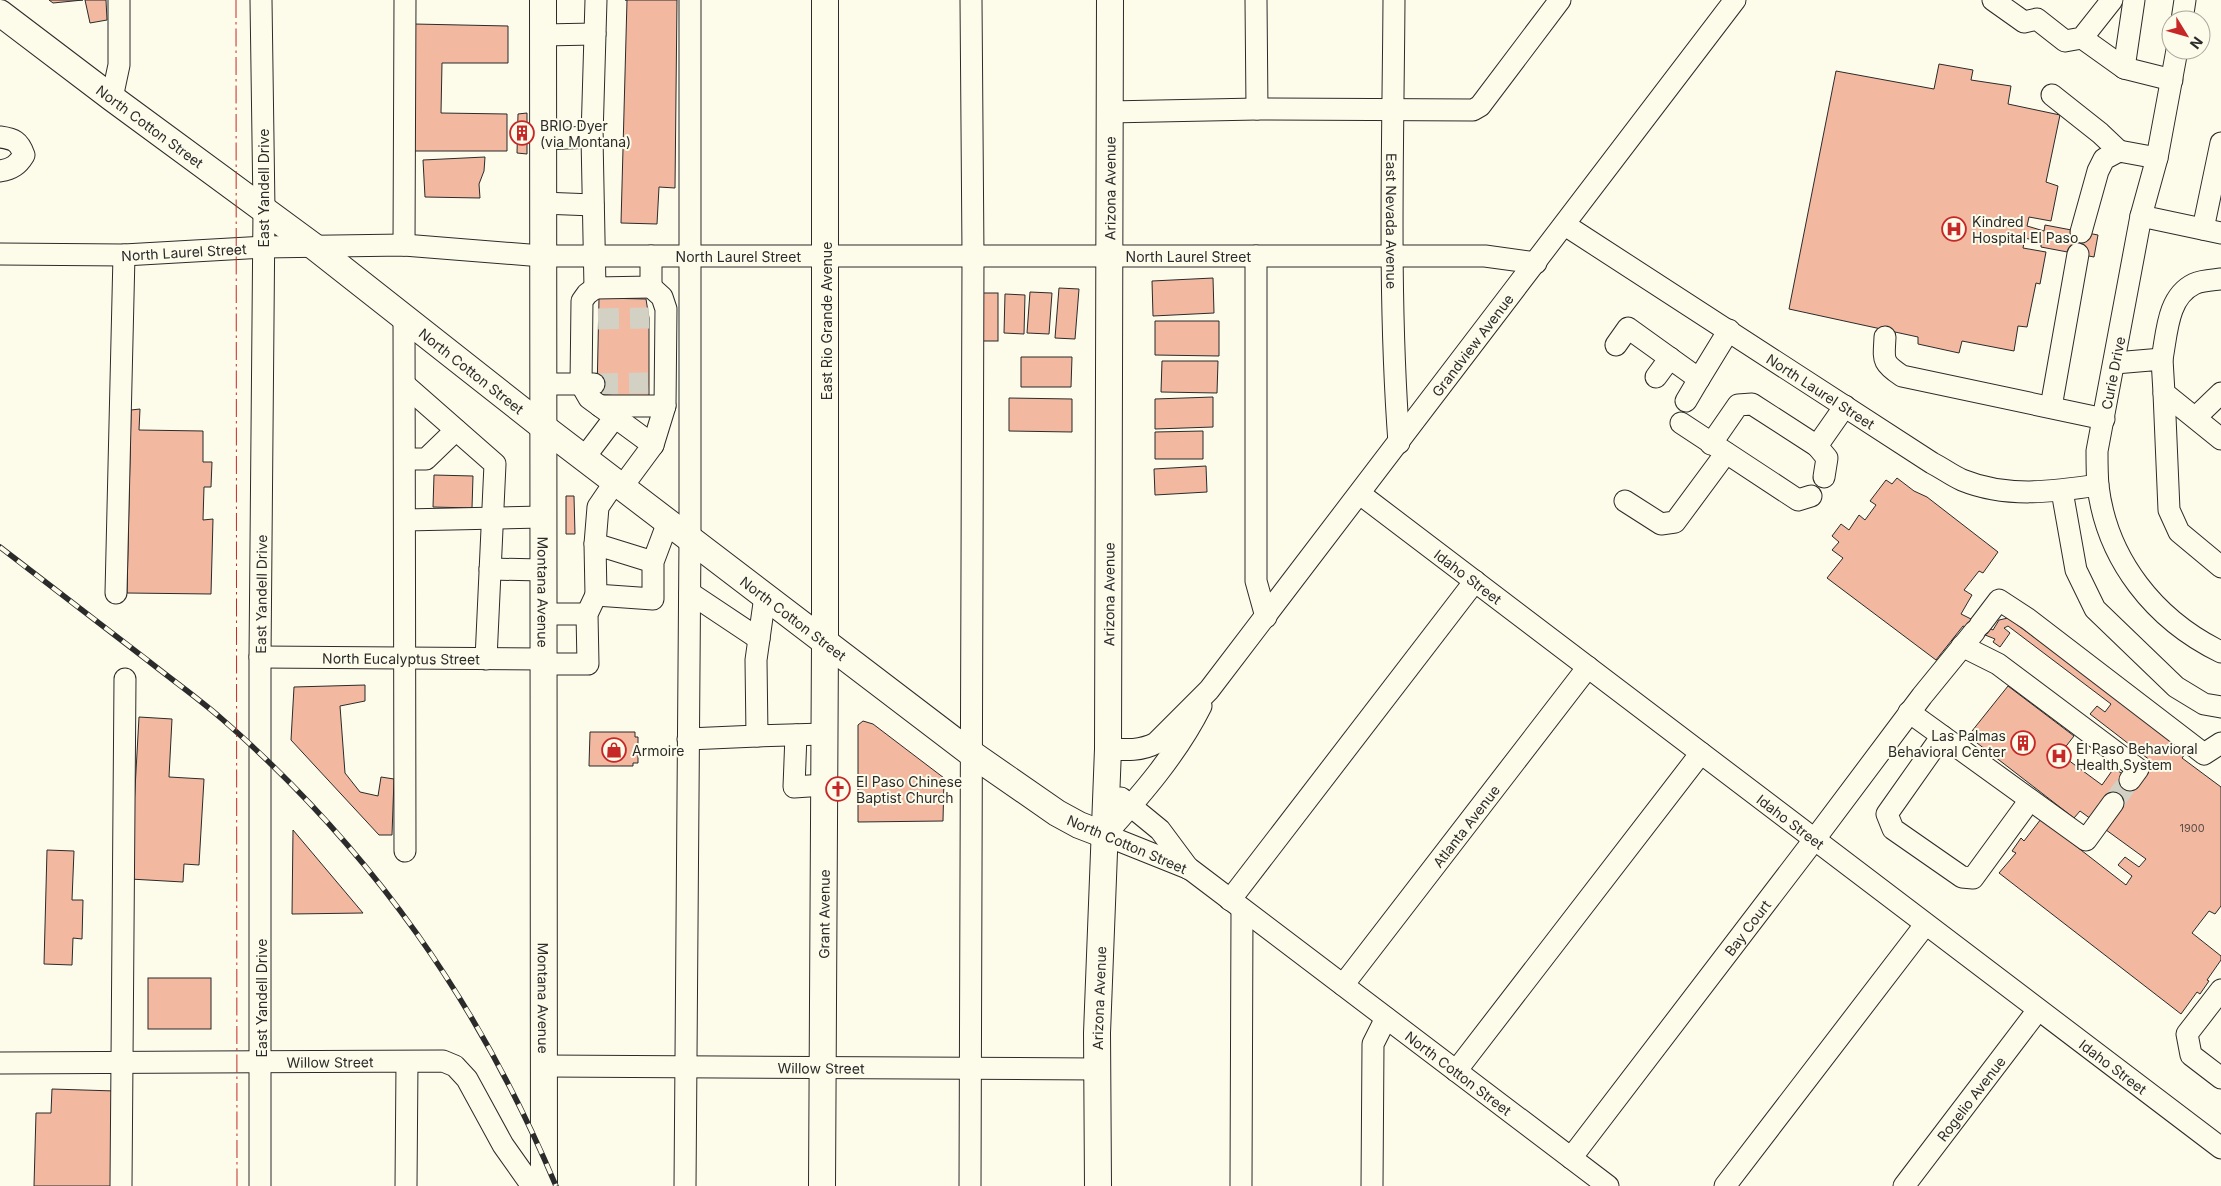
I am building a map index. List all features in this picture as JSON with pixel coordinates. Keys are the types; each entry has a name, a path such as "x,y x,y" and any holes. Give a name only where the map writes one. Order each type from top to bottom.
{"main road":[{"name":"Montana Avenue","path":"542,0 544,1186"},
{"name":"East Rio Grande Avenue","path":"825,0 825,642"},
{"name":"Arizona Avenue","path":"1098,1186 1097,1033 1108,749 1110,0"},
{"name":"North Cotton Street","path":"0,13 316,248 542,426 972,754 1057,813 1079,826 1105,835"},
{"name":"Grant Avenue","path":"822,1186 825,642"}],"street":[{"path":"112,98 119,65 119,0"},
{"name":"East Yandell Drive","path":"260,1186 262,1063 260,657 264,209 261,0"},
{"path":"404,245 405,0"},
{"path":"595,288 592,137 596,0"},
{"path":"685,1186 690,592 690,0"},
{"path":"970,1186 974,255 971,0"},
{"path":"1256,0 1257,109"},
{"name":"East Nevada Avenue","path":"1394,0 1394,256 1392,284 1394,373 1399,443"},
{"path":"1109,112 1393,108 1473,110 1480,106 1560,0"},
{"name":"Grandview Avenue","path":"1108,749 1133,750 1147,748 1156,743 1209,690 1735,0"},
{"path":"1993,0 2024,22 2037,19 2065,41 2082,38 2112,0"},
{"path":"2124,68 2134,0"},
{"path":"542,35 596,34"},
{"path":"2082,38 2124,68 2172,80"},
{"name":"Curie Drive","path":"2175,60 2157,158 2141,216 2097,451 2098,485 2110,532 2131,576 2152,603 2174,623 2201,642 2221,652"},
{"path":"2052,95 2120,151 2157,158"},
{"path":"0,137 16,140 21,145 24,155 19,164 10,169 0,171"},
{"path":"542,139 592,137"},
{"path":"2141,216 2212,231 2221,143"},
{"path":"2082,232 2098,171 2104,159 2120,151"},
{"path":"542,203 593,205"},
{"name":"North Laurel Street","path":"1565,225 1932,463 1961,479 1987,488 2014,492 2062,490 2098,485"},
{"name":"North Laurel Street","path":"0,254 124,255 263,247 316,248 404,245 542,256 1485,256 1536,263"},
{"path":"2051,407 2078,254"},
{"path":"116,593 124,255"},
{"path":"651,256 651,287"},
{"path":"1256,256 1256,582 1266,617"},
{"path":"2221,279 2195,284 2181,294 2172,308 2162,360 2169,510 2179,532 2221,567"},
{"path":"592,604 598,507 653,445 665,406 657,383 658,318 666,309 662,297 651,287 595,288 582,301 590,319 589,398 653,445"},
{"path":"404,318 405,851"},
{"path":"1616,345 1628,328 1699,380"},
{"path":"1686,402 1729,330"},
{"path":"1886,337 1883,359 1890,368 1902,376 2104,419"},
{"path":"1656,377 1670,358"},
{"path":"2115,363 2162,360"},
{"path":"542,384 589,384"},
{"path":"404,385 495,464 486,659"},
{"path":"2164,393 2221,439"},
{"path":"2196,417 2221,393"},
{"path":"1625,501 1661,524 1675,522 1718,448 1738,406 1752,404 1817,446 1827,458 1824,477"},
{"path":"607,412 665,406"},
{"path":"1817,446 1845,406"},
{"path":"584,458 607,412"},
{"path":"1681,423 1798,500 1811,496"},
{"path":"405,459 426,459 456,430"},
{"path":"2062,490 2076,570 2094,609 2176,687 2204,704 2221,707"},
{"name":"Idaho Street","path":"1360,494 2221,1148"},
{"path":"405,520 542,517"},
{"path":"542,614 592,604 653,599 653,562 668,522"},
{"path":"596,544 653,562"},
{"path":"490,569 542,570"},
{"path":"1241,1186 1236,905 1475,581"},
{"path":"690,592 759,639"},
{"path":"757,736 756,660 765,596"},
{"name":"Bay Court","path":"1571,1158 1916,704 1999,600 2028,618 2204,754 2221,744"},
{"name":"North Eucalyptus Street","path":"260,657 486,659 588,664 592,604"},
{"path":"1972,634 1998,664 2138,769 2130,780"},
{"name":"Atlanta Avenue","path":"1343,985 1588,667"},
{"path":"121,1186 125,679"},
{"name":"Grandview Avenue","path":"1105,835 1188,732 1209,690"},
{"path":"1916,704 1942,736 2086,840 2113,803"},
{"path":"688,739 824,734"},
{"path":"796,735 794,787 824,785"},
{"path":"1942,736 1887,814 1893,829 1962,877 1973,878 2030,800"},
{"path":"1456,1071 1701,753"},
{"path":"1107,787 1160,830 1190,869"},
{"name":"North Cotton Street","path":"1105,835 1190,869 1608,1186"},
{"path":"1726,1186 1925,925"},
{"path":"2217,1002 2187,1034 2191,1055 2221,1078"},
{"name":"Rogelio Avenue","path":"1904,1186 2038,1010"},
{"path":"1372,1186 1373,1044 1386,1018"},
{"name":"Willow Street","path":"0,1063 443,1061 460,1070 468,1079 503,1145 532,1186"},
{"path":"406,1062 406,1186"},
{"name":"Willow Street","path":"545,1066 1097,1069"}],"building":[{"path":"49,0 83,0 53,3"},
{"path":"85,0 106,0 107,20 90,23"},
{"path":"627,0 677,0 675,188 659,187 657,224 621,223"},
{"path":"414,24 508,26 508,63 442,63 441,113 507,114 507,151 413,151"},
{"name":"Kindred Hospital El Paso","path":"1939,64 1973,70 1971,80 2011,86 2008,104 2060,115 2046,182 2058,186 2051,221 2029,217 2027,226 2044,231 2045,225 2098,235 2094,257 2041,247 2041,242 2025,238 2023,248 2046,252 2040,284 2036,283 2027,327 2018,326 2014,351 1962,341 1959,353 1918,344 1918,337 1789,309 1836,71 1934,89"},
{"name":"BRIO Dyer (via Montana)","path":"527,113 527,154 517,153 518,114"},
{"path":"485,157 484,171 479,184 480,198 425,197 423,160"},
{"path":"1213,278 1214,313 1153,316 1152,281"},
{"path":"1059,288 1079,289 1075,339 1055,338"},
{"path":"1030,292 1052,293 1049,334 1027,333"},
{"path":"977,293 998,293 998,341 977,341"},
{"path":"1005,294 1025,295 1024,334 1004,333"},
{"path":"599,298 646,299 649,318 649,399 597,394"},
{"path":"1155,321 1219,321 1219,356 1155,355"},
{"path":"1021,357 1072,357 1071,387 1021,387"},
{"path":"1162,361 1218,361 1217,393 1161,392"},
{"path":"1213,397 1213,427 1155,429 1155,399"},
{"path":"1009,398 1072,399 1072,432 1009,431"},
{"path":"140,409 139,430 203,431 203,462 212,462 211,487 204,487 203,520 213,519 211,594 127,593 131,410"},
{"path":"1203,431 1203,459 1155,459 1155,432"},
{"path":"1206,466 1207,492 1155,495 1154,469"},
{"path":"434,475 473,476 472,508 433,507"},
{"name":"Las Palmas Behavioral Center","path":"1897,478 1914,491 1927,497 1998,552 1983,573 1979,571 1964,590 1972,595 1961,614 1993,630 1999,620 2008,618 2188,750 2182,758 2221,787 2221,906 2215,914 2209,911 2192,933 2221,956 2221,960 2200,994 2197,992 2181,1014 1999,873 2016,853 2012,851 2021,838 2024,841 2041,819 2126,885 2132,876 2118,865 2125,857 2139,867 2146,859 2080,811 2074,818 1968,736 2008,686 2074,736 2060,754 2102,785 2114,768 2135,783 2151,761 2090,714 2097,706 2105,712 2111,704 2008,626 2004,628 2010,633 2000,647 1993,642 1995,639 1963,626 1936,660 1827,578 1843,558 1832,550 1839,542 1832,536 1841,524 1849,530 1859,515 1865,520 1876,505 1870,501 1886,480 1892,484"},
{"path":"566,496 574,496 575,534 566,534"},
{"path":"365,685 365,701 340,706 345,773 360,792 378,796 381,777 394,779 392,835 379,835 291,740 294,687"},
{"path":"139,717 172,719 169,777 204,779 199,865 184,864 183,882 130,879"},
{"path":"863,721 873,724 944,778 943,821 858,822 858,725"},
{"name":"Armoire","path":"590,732 635,732 635,737 638,737 638,763 633,763 633,766 589,766"},
{"path":"293,830 363,913 292,914"},
{"path":"47,850 74,851 72,900 83,900 82,939 73,938 72,965 44,964"},
{"path":"148,978 211,978 211,1029 148,1029"},
{"path":"52,1089 115,1091 112,1186 34,1186 36,1113 51,1113"}],"tunnel":[{"path":"598,319 649,318"},
{"path":"597,384 648,383"},
{"path":"2113,803 2130,780"}],"railway":[{"path":"0,547 222,719 276,769 327,822 373,876 416,933 456,992 492,1054 526,1119 556,1186"}],"power":[{"path":"236,0 237,1186"}],"place":[{"name":"BRIO Dyer (via Montana)","path":"522,133"},
{"name":"Kindred Hospital El Paso","path":"1954,229"},
{"name":"Las Palmas Behavioral Center","path":"2023,743"},
{"name":"Armoire","path":"614,750"},
{"name":"El Paso Behavioral Health System","path":"2059,756"},
{"name":"El Paso Chinese Baptist Church","path":"838,789"}]}
